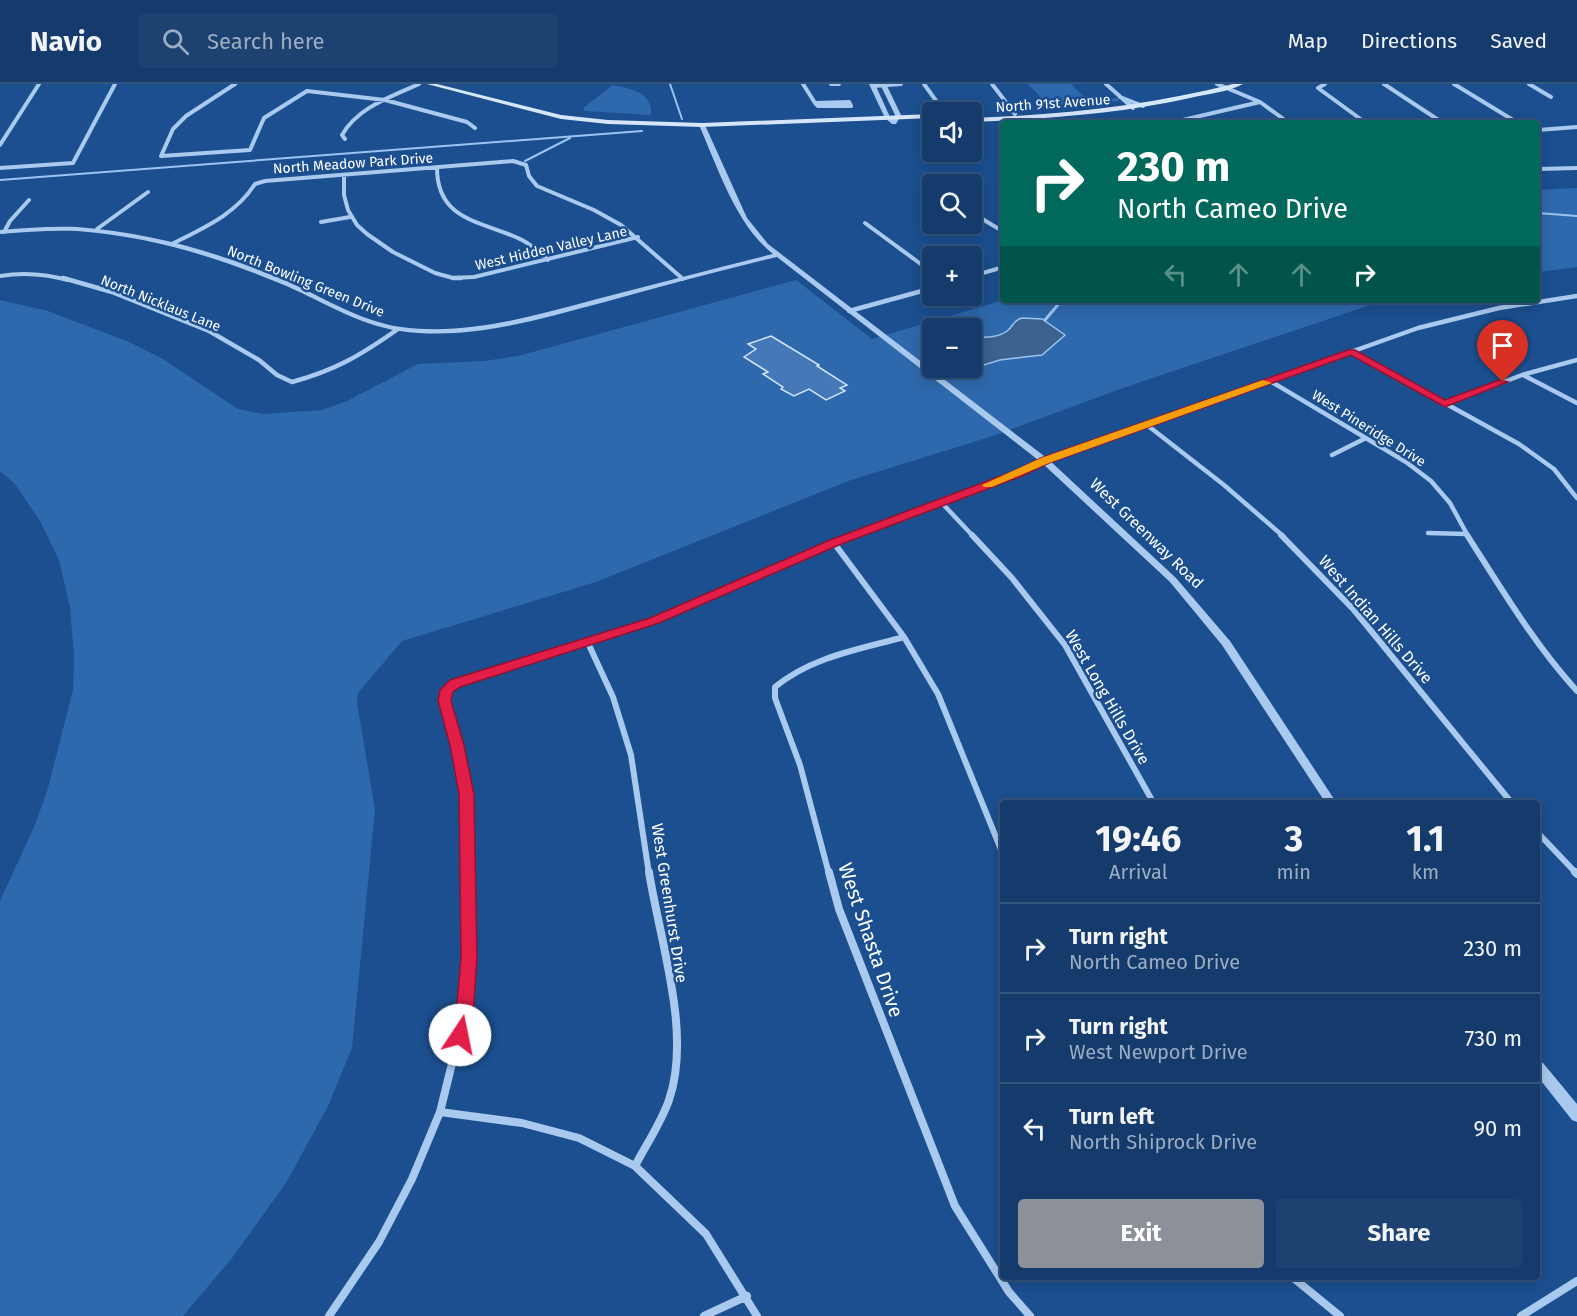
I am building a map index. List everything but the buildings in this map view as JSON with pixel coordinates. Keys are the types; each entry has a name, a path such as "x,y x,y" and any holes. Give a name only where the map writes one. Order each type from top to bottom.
{"main road":[{"path":"421,84 561,117 654,124 702,125 716,128 771,128 922,117"},
{"path":"430,84 503,105"},
{"name":"North 91st Avenue","path":"982,120 1134,105 1217,84"},
{"name":"North 91st Avenue","path":"982,116 1017,118 1125,103 1143,106 1240,84"},
{"path":"893,120 922,121"}],"street":[{"path":"0,145 39,84"},
{"path":"0,168 73,163 116,84"},
{"path":"235,84 186,116 173,129 161,156 250,150 264,118 307,91 385,100 461,120 475,128"},
{"path":"345,139 342,135 351,121 385,100 421,84"},
{"path":"803,84 821,108 851,106 849,102"},
{"path":"831,84 839,84"},
{"path":"893,120 873,85 901,84"},
{"path":"924,84 937,102"},
{"path":"992,84 1017,118"},
{"path":"1106,84 1125,103"},
{"path":"1217,84 1260,102 1285,120"},
{"path":"1325,84 1318,87 1362,120"},
{"path":"1385,84 1439,120"},
{"path":"1454,84 1513,120"},
{"path":"1529,84 1551,97"},
{"path":"884,85 893,120"},
{"path":"1120,97 1134,105"},
{"path":"1186,120 1260,102"},
{"path":"1201,117 1204,120"},
{"name":"West Greenway Road","path":"702,125 744,218 776,255 1045,461 1173,580 1226,643 1330,800"},
{"path":"1540,130 1577,127"},
{"name":"North Meadow Park Drive","path":"172,244 237,208 250,194 255,184 265,181 522,162 526,165 529,176 537,186 594,210 638,237"},
{"path":"438,168 437,184 442,198 456,210 533,246 548,260"},
{"path":"1540,169 1577,168"},
{"path":"321,222 350,217 343,190 344,175"},
{"path":"97,230 148,192"},
{"path":"2,232 29,200"},
{"name":"West Hidden Valley Lane","path":"350,217 359,228 383,246 446,277 457,279 548,260 638,237"},
{"path":"982,219 1000,230"},
{"path":"865,223 922,265"},
{"name":"North Bowling Green Drive","path":"2,232 53,228 97,230 172,244 264,274 363,320 398,329 447,332 492,327 776,255"},
{"path":"638,237 683,279"},
{"path":"982,273 1000,268"},
{"name":"North Nicklaus Lane","path":"0,276 18,273 54,276 112,292 209,331 259,360 277,375 292,382 321,374 357,358 398,329"},
{"path":"849,311 922,291"},
{"path":"1540,300 1577,296"},
{"path":"329,1316 379,1242 412,1179 440,1112 464,1015 469,958 467,794 445,701 447,690 455,683 588,643 674,613 834,543 940,501 1270,381 1451,318 1524,303"},
{"path":"1352,352 1519,444 1554,469 1577,498"},
{"path":"1445,404 1522,375 1577,360"},
{"path":"1522,375 1577,403"},
{"name":"West Pineridge Drive","path":"1270,381 1431,481 1450,503 1466,534 1525,625 1556,668 1577,691"},
{"name":"West Indian Hills Drive","path":"1147,426 1221,482 1297,549 1359,615 1509,800"},
{"path":"1332,455 1365,438"},
{"name":"West Long Hills Drive","path":"940,501 1012,578 1065,645 1152,800"},
{"path":"1428,533 1466,534"},
{"path":"834,543 904,637 938,694 1000,847"},
{"name":"West Shasta Drive","path":"904,637 835,656 783,679 775,687 775,698 800,765 839,909 955,1206 1000,1278"},
{"name":"West Greenhurst Drive","path":"588,643 613,697 631,755 654,905 677,1020 678,1061 669,1101 635,1166"},
{"path":"1540,835 1577,874"},
{"path":"1540,1069 1577,1115"},
{"path":"440,1112 522,1123 579,1138 635,1166 706,1234 747,1296 757,1316"},
{"name":"West Shasta Drive","path":"1001,1280 1030,1316"},
{"path":"1296,1280 1340,1316"},
{"path":"1521,1316 1577,1281"},
{"path":"704,1316 747,1296"}],"shaded area":[{"path":"1028,84 1071,84 1088,101 1118,98 1119,101 1053,110"},
{"path":"613,85 645,96 651,107 651,115 585,111 583,108"},
{"path":"1577,188 1577,267 1540,272 1540,190"},
{"path":"796,280 872,339 922,324 922,378 982,378 982,318 943,318 1000,301 1000,303 1376,303 1123,388 996,435 851,480 596,582 402,641 358,693 357,703 375,810 352,1048 328,1106 286,1183 232,1258 183,1316 0,1316 0,901 35,825 48,788 73,690 74,657 70,607 59,560 40,521 15,484 0,471 0,300 48,311 129,342 163,359 238,409 263,414 322,410 347,401 418,364 484,361 518,356"},
{"path":"1019,319 1042,319 1065,335 1042,355 1000,360 982,365 982,337 999,335"}],"waterway":[{"path":"670,84 682,119"},
{"path":"0,180 642,131"},
{"path":"525,161 570,138"},
{"path":"1540,213 1577,216"},
{"path":"1045,320 1059,303"}],"slow traffic":[{"path":"988,485 1045,461 1267,383"}],"route":[{"path":"460,1035 469,958 467,794 445,701 447,690 455,683 655,621 834,543 940,501 977,489 1045,461 1352,352 1445,404 1503,382"}]}
